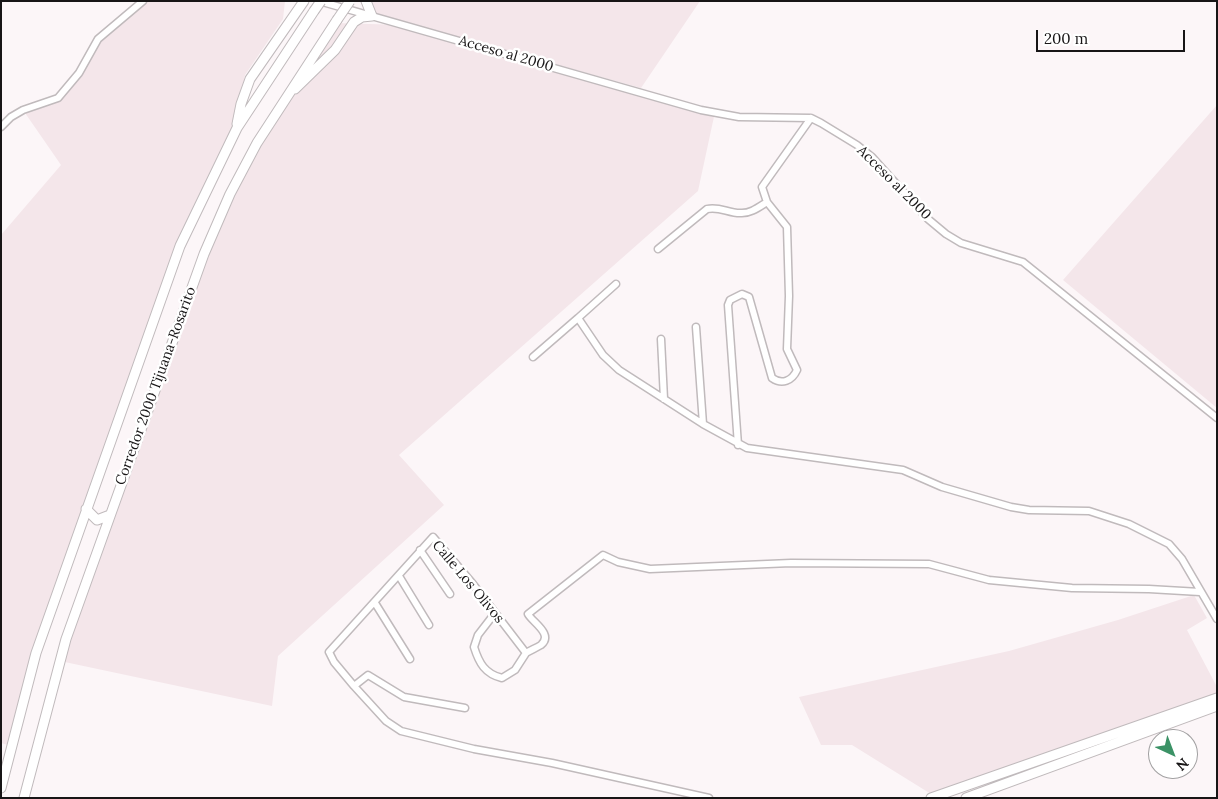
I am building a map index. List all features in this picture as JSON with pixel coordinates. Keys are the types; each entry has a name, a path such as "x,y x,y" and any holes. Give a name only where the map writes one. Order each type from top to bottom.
{"highway":[{"path":"237,128 241,104 250,79 304,1"},
{"name":"Corredor 2000 Tijuana-Rosarito","path":"1,788 36,653 180,246 237,128 320,1"},
{"name":"Corredor 2000 Tijuana-Rosarito","path":"24,798 66,640 204,254 230,194 269,123 350,1"},
{"path":"287,96 329,56 354,22 362,17 372,16 366,1"},
{"path":"86,509 92,518 97,520 110,515"},
{"path":"931,798 1215,700"},
{"path":"966,798 1215,700"}],"street":[{"path":"1,127 11,117 23,110 58,98 79,73 98,40 143,1"},
{"name":"Acceso al 2000","path":"320,1 701,110 739,117 811,118 857,145 872,157 928,218 946,234 961,243 1023,262 1217,418"},
{"path":"738,445 728,305 734,297 746,294 749,296 772,378 777,382 784,382 796,373 797,370 786,349 789,296 787,227 767,202 762,187 765,180 811,118"},
{"path":"658,249 707,209 714,207 741,214 753,211 767,202"},
{"path":"533,357 616,284"},
{"path":"578,318 608,361 664,399 738,445 756,450 903,470 968,496 1029,510 1089,511 1108,516 1157,536 1170,544 1182,559 1217,619"},
{"path":"696,327 703,424"},
{"path":"661,339 664,399"},
{"name":"Calle Los Olivos","path":"354,686 330,653 332,648 399,576 430,538 434,537 526,654"},
{"path":"420,550 450,594"},
{"path":"495,613 478,635 474,646 484,668 489,674 502,678 516,670 526,654 540,646 544,635 543,630 528,614 603,555 627,565 650,569 791,563 929,564 989,580 1072,588 1150,588 1200,592"},
{"path":"399,576 429,625"},
{"path":"374,603 410,659"},
{"path":"465,708 404,697 368,675 354,686 393,727 412,735 709,798"}],"shaded area":[{"path":"146,1 285,1 283,19 245,75 237,128 180,246 8,745 1,743 1,235 61,165 23,110 58,98 108,30"},
{"path":"372,1 700,1 641,88 377,15"},
{"path":"335,23 404,25 715,112 698,191 399,455 444,505 278,656 272,706 60,661 204,254 273,116"},
{"path":"1217,105 1217,408 1063,280"},
{"path":"1194,595 1207,618 1187,630 1217,687 1217,694 931,794 852,745 821,745 799,697 1009,651 1118,620"}]}
